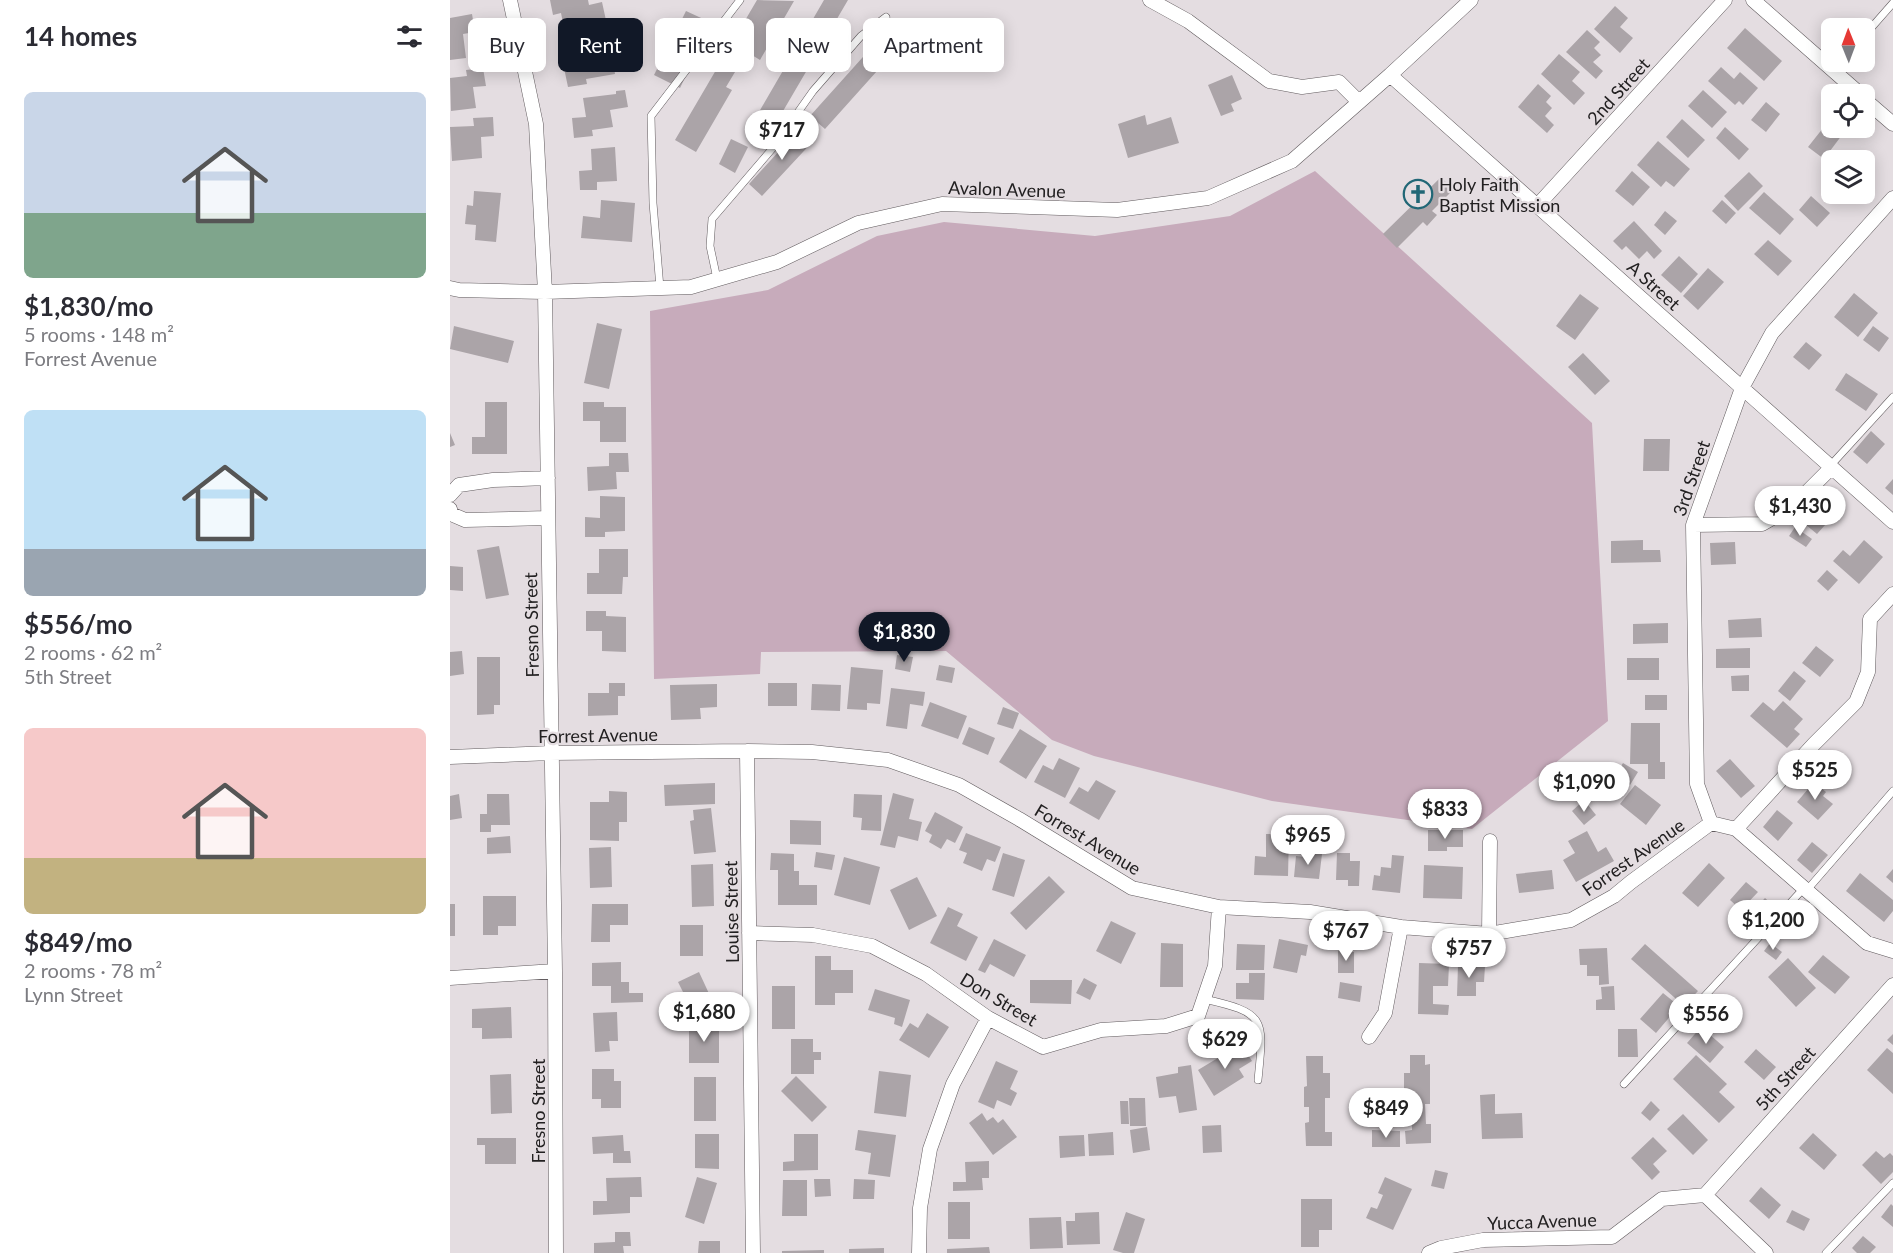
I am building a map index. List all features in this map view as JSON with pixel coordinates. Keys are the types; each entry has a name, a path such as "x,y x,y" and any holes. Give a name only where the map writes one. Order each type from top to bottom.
{"street":[{"name":"Fresno Street","path":"510,0 536,124 545,292 555,971 556,1253"},
{"path":"1150,0 1188,21 1269,81 1302,87 1339,82 1359,102"},
{"name":"Avalon Avenue","path":"450,288 545,292 691,287 777,262 858,223 942,204 1117,210 1208,198 1292,161 1471,0"},
{"name":"2nd Street","path":"1537,206 1725,0"},
{"path":"1753,0 1821,54"},
{"path":"1842,72 1852,84"},
{"name":"A Street","path":"1390,75 1893,522"},
{"path":"1875,108 1893,124"},
{"name":"3rd Street","path":"1711,823 1697,784 1693,525 1742,388 1772,333 1893,198"},
{"path":"1693,525 1762,524 1793,506 1831,467"},
{"path":"450,495 459,485 493,480 548,478"},
{"path":"450,509 451,514 465,520 548,518"},
{"path":"1893,594 1870,619 1868,672 1856,702 1736,828 1867,943 1893,951"},
{"name":"Forrest Avenue","path":"450,757 551,753 747,751 812,753 888,760 959,785 1132,888 1219,907 1310,912 1401,927 1489,934 1571,920 1614,896 1711,823 1736,828"},
{"name":"Louise Street","path":"747,751 753,1253"},
{"path":"1489,934 1490,841"},
{"name":"Don Street","path":"749,933 813,935 872,946 926,975 988,1018 1043,1047 1101,1030 1166,1026 1198,1016 1215,966 1219,907"},
{"path":"1369,1037 1385,1013 1401,927"},
{"path":"450,978 555,971"},
{"name":"5th Street","path":"1705,1195 1893,985"},
{"path":"919,1253 920,1208 930,1149 953,1084 988,1018"},
{"path":"1705,1195 1766,1253"},
{"name":"Yucca Avenue","path":"1429,1253 1441,1248 1483,1240 1612,1237 1662,1199 1705,1195"}],"lane":[{"path":"660,288 653,203 651,116 740,0"},
{"path":"1875,23 1893,3"},
{"path":"717,279 710,246 712,219 772,149 813,91 861,36 886,17"},
{"path":"1831,467 1893,397"},
{"path":"1624,1084 1893,791"},
{"path":"1204,999 1247,1012 1257,1020 1262,1030 1258,1080"},
{"path":"1826,1253 1893,1183"}],"shaded area":[{"path":"1315,171 1592,423 1608,721 1472,829 1272,801 1094,756 1052,740 946,651 761,652 760,674 654,679 650,311 768,290 877,236 944,222 1095,236 1230,216"}],"building":[{"path":"550,0 588,0 589,5 602,2 605,18 562,18 561,13 553,15"},
{"path":"757,0 794,1 784,18 766,18 766,50 760,60 754,56 754,18 746,18"},
{"path":"824,0 848,0 837,18 814,18"},
{"path":"1615,6 1628,18 1620,27 1633,38 1620,53 1594,29"},
{"path":"686,11 701,18 682,18"},
{"path":"472,14 473,18 468,18 468,33 463,34 466,58 450,60 450,18"},
{"path":"1745,28 1782,61 1764,81 1727,48"},
{"path":"1587,30 1600,42 1594,48 1601,55 1593,62 1603,71 1596,79 1566,52"},
{"path":"1559,54 1580,72 1572,81 1585,93 1574,105 1541,74"},
{"path":"863,57 863,72 876,72 825,129 810,116"},
{"path":"1721,67 1734,79 1740,72 1758,88 1743,105 1739,101 1735,105 1708,81"},
{"path":"466,70 484,72 486,86 473,87 476,108 451,111 450,78 467,76"},
{"path":"565,72 615,72 615,74 586,79 587,84 568,87"},
{"path":"656,72 688,72 680,88 654,75"},
{"path":"715,72 735,72 726,87 732,90 696,152 675,140"},
{"path":"782,72 806,72 762,147 747,138 754,125 752,124"},
{"path":"1232,75 1242,99 1231,104 1234,111 1221,116 1208,85"},
{"path":"1538,84 1551,96 1546,102 1552,108 1545,116 1554,125 1547,133 1518,107"},
{"path":"625,90 628,107 610,110 613,127 592,130 593,136 574,138 572,118 586,117 583,98 616,94 616,91"},
{"path":"1703,90 1727,112 1712,128 1688,106"},
{"path":"1766,102 1780,114 1766,132 1751,120"},
{"path":"1145,115 1147,125 1171,117 1179,143 1128,158 1118,124"},
{"path":"493,117 494,136 481,137 482,158 452,161 450,127 474,126 473,118"},
{"path":"1682,119 1705,140 1688,158 1666,137"},
{"path":"802,126 816,138 762,196 749,184"},
{"path":"1725,127 1749,149 1739,160 1716,138"},
{"path":"1821,131 1821,138 1840,138 1831,150 1821,150 1821,157 1808,147"},
{"path":"731,139 748,147 735,173 719,164"},
{"path":"1658,141 1690,169 1674,187 1666,181 1661,187 1637,165"},
{"path":"615,147 617,181 597,182 597,190 580,190 579,171 592,170 591,149"},
{"path":"1632,171 1650,187 1633,206 1615,191"},
{"path":"1749,172 1763,186 1738,211 1724,196"},
{"path":"1441,177 1453,190 1432,211 1437,215 1427,226 1423,222 1397,248 1383,234"},
{"path":"474,191 501,193 496,242 475,240 476,225 465,224 467,205 473,206"},
{"path":"1764,192 1794,219 1780,235 1749,208"},
{"path":"1811,196 1830,213 1817,227 1799,210"},
{"path":"601,200 635,203 632,242 581,238 583,216 600,218"},
{"path":"1722,200 1736,213 1726,224 1712,211"},
{"path":"1665,211 1677,221 1665,235 1654,225"},
{"path":"1634,221 1662,251 1654,259 1647,251 1639,259 1626,246 1622,250 1613,241"},
{"path":"1768,240 1792,261 1778,276 1754,254"},
{"path":"1679,256 1698,274 1681,293 1661,275"},
{"path":"1708,268 1724,282 1698,310 1683,296"},
{"path":"1854,293 1878,313 1858,337 1834,317"},
{"path":"1580,294 1599,308 1575,340 1556,326"},
{"path":"597,323 622,329 609,389 584,383"},
{"path":"454,326 514,341 508,363 450,349"},
{"path":"1873,326 1889,338 1879,352 1863,340"},
{"path":"1806,342 1822,355 1809,370 1793,357"},
{"path":"1583,353 1610,381 1595,395 1568,367"},
{"path":"1846,373 1878,394 1866,411 1835,390"},
{"path":"485,402 507,402 507,454 472,454 472,437 485,437"},
{"path":"583,402 604,402 604,407 626,407 626,442 600,442 600,421 583,421"},
{"path":"1871,431 1885,444 1867,464 1853,452"},
{"path":"450,433 455,445 450,447"},
{"path":"1644,439 1670,439 1669,471 1643,471"},
{"path":"609,453 628,453 629,472 616,472 617,489 588,491 587,467 609,466"},
{"path":"1893,479 1893,495 1885,488"},
{"path":"600,496 625,497 625,531 605,532 605,537 585,537 585,517 600,518"},
{"path":"1822,505 1834,515 1817,534 1805,524"},
{"path":"1795,527 1812,539 1806,547 1789,536"},
{"path":"1643,540 1643,550 1660,550 1661,562 1611,563 1611,541"},
{"path":"1864,540 1883,557 1859,584 1833,561 1843,550 1850,556"},
{"path":"1735,542 1736,564 1711,565 1710,543"},
{"path":"499,546 509,595 486,599 477,550"},
{"path":"599,549 628,549 628,577 623,577 622,594 587,594 587,573 599,573"},
{"path":"450,566 463,567 463,591 450,590"},
{"path":"1827,570 1838,580 1828,591 1817,581"},
{"path":"586,611 606,611 606,616 626,617 626,652 602,651 602,631 586,631"},
{"path":"1761,618 1762,637 1729,638 1728,620"},
{"path":"1668,623 1668,643 1633,644 1633,624"},
{"path":"1816,646 1834,660 1820,677 1802,663"},
{"path":"1750,648 1750,668 1716,668 1716,649"},
{"path":"462,651 464,674 450,676 450,652"},
{"path":"897,655 913,657 910,672 895,669"},
{"path":"477,657 500,657 500,705 494,705 494,714 477,715"},
{"path":"1627,658 1659,658 1659,680 1627,680"},
{"path":"939,665 955,668 952,683 936,680"},
{"path":"851,667 883,670 880,704 867,703 867,710 847,709"},
{"path":"1794,671 1806,681 1790,701 1778,691"},
{"path":"1749,675 1749,691 1732,691 1731,676"},
{"path":"609,683 625,683 625,696 618,696 618,715 588,716 588,693 609,693"},
{"path":"768,683 797,683 797,706 768,706"},
{"path":"717,684 717,707 700,708 701,719 671,720 670,685"},
{"path":"812,684 841,685 840,711 811,710"},
{"path":"891,688 925,692 923,706 910,704 907,729 886,726"},
{"path":"1645,695 1667,695 1667,710 1645,710"},
{"path":"1783,701 1803,719 1794,729 1800,734 1787,748 1750,716 1763,702 1774,711"},
{"path":"930,702 967,716 958,739 921,726"},
{"path":"1003,707 1019,713 1013,729 997,724"},
{"path":"1631,723 1660,723 1660,762 1665,762 1665,779 1648,779 1648,764 1630,764"},
{"path":"969,727 995,738 988,755 962,744"},
{"path":"1020,729 1047,746 1026,779 999,762"},
{"path":"1059,758 1080,768 1065,798 1034,782 1043,765 1053,770"},
{"path":"1730,759 1755,786 1741,798 1716,771"},
{"path":"1623,763 1638,772 1630,785 1615,775"},
{"path":"1096,780 1116,791 1099,820 1069,803 1079,787 1088,792"},
{"path":"1814,782 1826,792 1823,796 1833,804 1818,820 1797,802"},
{"path":"715,783 715,804 665,806 664,785"},
{"path":"1635,785 1661,805 1646,825 1620,804"},
{"path":"609,791 627,792 627,822 619,822 619,841 590,840 590,802 609,802"},
{"path":"893,793 914,799 909,819 922,822 918,841 898,836 895,848 880,845"},
{"path":"459,794 462,818 450,820 450,796"},
{"path":"487,794 509,794 510,825 491,825 491,832 480,832 480,814 487,814"},
{"path":"854,794 882,795 881,831 861,830 862,818 853,817"},
{"path":"1584,800 1596,815 1584,825 1572,811"},
{"path":"711,808 716,852 694,854 690,821 694,820 693,810"},
{"path":"1777,810 1793,823 1778,841 1763,827"},
{"path":"935,812 963,827 955,843 947,839 941,849 929,842 932,835 925,831"},
{"path":"790,820 821,821 821,845 790,844"},
{"path":"1428,830 1463,830 1463,847 1447,847 1447,851 1428,851"},
{"path":"1587,831 1598,852 1606,847 1614,861 1576,882 1563,860 1575,853 1568,841"},
{"path":"966,833 1001,847 995,862 987,859 982,871 963,863 967,853 959,850"},
{"path":"1266,834 1289,834 1288,876 1254,875 1255,856 1266,857"},
{"path":"510,836 511,853 487,854 487,838"},
{"path":"1812,842 1828,855 1812,873 1797,860"},
{"path":"611,847 612,887 590,888 589,848"},
{"path":"816,852 835,855 832,870 814,867"},
{"path":"1305,852 1322,854 1319,879 1294,877 1296,856 1305,857"},
{"path":"771,853 794,854 794,871 799,871 799,885 817,885 817,905 778,905 778,870 770,870"},
{"path":"1003,853 1025,860 1014,897 992,890"},
{"path":"1337,853 1350,853 1350,861 1360,861 1359,886 1348,886 1348,880 1336,880"},
{"path":"1392,855 1404,856 1400,893 1372,890 1374,875 1380,876 1381,867 1391,868"},
{"path":"844,857 880,867 870,905 834,895"},
{"path":"1709,863 1725,878 1698,907 1682,893"},
{"path":"713,864 714,906 692,907 691,865"},
{"path":"1424,865 1463,867 1462,899 1423,898"},
{"path":"1893,869 1893,883 1886,877"},
{"path":"1552,870 1554,889 1519,893 1516,874"},
{"path":"1860,873 1893,900 1893,911 1884,922 1846,891"},
{"path":"1049,876 1065,892 1026,930 1010,913"},
{"path":"917,877 937,916 909,930 890,890"},
{"path":"1746,882 1758,892 1741,910 1730,900"},
{"path":"483,896 516,896 516,926 498,926 498,935 483,935"},
{"path":"1765,898 1777,909 1760,927 1748,916"},
{"path":"450,904 455,904 455,936 450,936"},
{"path":"592,904 628,904 628,925 610,925 610,942 591,942"},
{"path":"948,907 963,914 957,926 978,937 966,961 930,943"},
{"path":"1111,921 1136,933 1121,964 1096,951"},
{"path":"680,925 703,925 703,956 680,956"},
{"path":"994,939 1026,955 1014,977 990,964 985,973 978,970"},
{"path":"1279,939 1308,945 1306,956 1301,955 1297,973 1273,968"},
{"path":"1161,943 1183,944 1183,987 1160,987"},
{"path":"1770,943 1782,952 1776,960 1764,951"},
{"path":"1237,944 1265,945 1264,970 1236,970"},
{"path":"1645,944 1698,991 1684,1006 1631,959"},
{"path":"1607,948 1609,984 1599,985 1599,976 1587,976 1587,965 1580,965 1579,949"},
{"path":"1338,951 1354,952 1354,973 1338,973"},
{"path":"1823,955 1850,977 1835,994 1808,972"},
{"path":"815,956 831,956 831,970 853,970 853,993 835,993 835,1005 815,1005"},
{"path":"1788,958 1816,988 1796,1007 1768,977"},
{"path":"621,962 621,982 629,982 629,993 643,993 643,1002 611,1003 611,986 592,986 592,963"},
{"path":"1419,963 1449,964 1448,986 1433,986 1433,1004 1449,1005 1448,1015 1418,1014"},
{"path":"1458,965 1485,966 1484,982 1476,982 1476,996 1457,996"},
{"path":"699,972 718,1013 703,1020 699,1011 686,1017 680,1003 687,1000 678,982"},
{"path":"1249,973 1265,973 1264,1000 1236,999 1236,983 1249,983"},
{"path":"1084,978 1097,985 1090,1000 1076,993"},
{"path":"1030,980 1072,980 1071,1004 1030,1003"},
{"path":"1340,982 1362,986 1360,1002 1338,998"},
{"path":"772,986 795,986 795,1029 772,1029"},
{"path":"1614,986 1615,1010 1596,1010 1596,1000 1602,999 1601,987"},
{"path":"875,989 910,1000 902,1027 894,1024 895,1018 868,1010"},
{"path":"1663,993 1679,1006 1656,1033 1640,1019"},
{"path":"511,1007 512,1038 482,1039 482,1028 472,1028 472,1009"},
{"path":"617,1012 618,1041 609,1041 610,1051 595,1052 593,1013"},
{"path":"927,1013 949,1027 929,1058 899,1040 910,1023 918,1028"},
{"path":"689,1023 719,1023 719,1063 689,1063"},
{"path":"1701,1027 1724,1047 1710,1063 1687,1043"},
{"path":"1618,1029 1637,1029 1638,1057 1618,1057"},
{"path":"1893,1034 1893,1045 1887,1040"},
{"path":"791,1039 813,1039 813,1052 821,1052 821,1060 814,1060 814,1074 791,1074"},
{"path":"1241,1044 1252,1061 1239,1069 1244,1077 1214,1096 1198,1070"},
{"path":"1887,1048 1893,1053 1893,1094 1867,1070"},
{"path":"1756,1049 1776,1067 1764,1080 1744,1062"},
{"path":"1410,1055 1425,1055 1425,1065 1430,1064 1430,1104 1425,1104 1426,1124 1431,1124 1431,1143 1406,1144 1405,1131 1412,1130 1411,1097 1404,1097 1404,1073 1410,1073"},
{"path":"1696,1055 1727,1084 1719,1092 1735,1107 1719,1123 1673,1079"},
{"path":"1306,1056 1323,1056 1323,1073 1330,1073 1330,1098 1325,1098 1325,1132 1332,1132 1332,1146 1306,1146 1305,1123 1309,1122 1309,1107 1304,1107 1304,1087 1307,1086"},
{"path":"996,1061 1018,1071 1010,1089 1017,1093 1011,1106 997,1100 994,1109 978,1102"},
{"path":"1191,1065 1197,1110 1179,1113 1176,1096 1159,1098 1156,1077 1178,1073 1178,1067"},
{"path":"592,1069 614,1069 614,1081 621,1081 621,1108 601,1108 601,1099 592,1099"},
{"path":"879,1071 911,1075 906,1117 874,1113"},
{"path":"511,1074 512,1113 491,1114 490,1075"},
{"path":"796,1076 827,1107 812,1122 781,1091"},
{"path":"694,1077 716,1077 716,1121 694,1121"},
{"path":"1495,1094 1495,1114 1522,1113 1523,1138 1482,1139 1480,1095"},
{"path":"1129,1098 1145,1098 1146,1126 1130,1126"},
{"path":"1120,1101 1128,1101 1129,1124 1121,1124"},
{"path":"1651,1101 1660,1110 1650,1121 1641,1113"},
{"path":"982,1113 987,1121 993,1117 998,1123 1003,1119 1017,1137 993,1155 969,1123"},
{"path":"1683,1114 1708,1140 1693,1155 1667,1129"},
{"path":"1221,1125 1222,1152 1203,1153 1202,1126"},
{"path":"1147,1127 1150,1150 1133,1153 1130,1130"},
{"path":"858,1130 896,1135 890,1177 868,1174 871,1153 855,1150"},
{"path":"1372,1130 1400,1131 1400,1147 1372,1147"},
{"path":"1113,1132 1114,1155 1089,1156 1088,1134"},
{"path":"1813,1133 1837,1155 1824,1170 1799,1148"},
{"path":"695,1134 719,1134 719,1169 695,1168"},
{"path":"794,1134 818,1134 818,1170 783,1171 783,1162 794,1161"},
{"path":"623,1135 624,1151 630,1151 631,1163 613,1163 613,1153 593,1154 592,1137"},
{"path":"1084,1135 1085,1156 1060,1158 1059,1136"},
{"path":"1653,1137 1667,1151 1653,1164 1660,1172 1652,1180 1631,1158"},
{"path":"477,1138 516,1138 516,1164 485,1164 485,1145 477,1145"},
{"path":"1876,1151 1884,1158 1890,1153 1893,1156 1893,1172 1881,1184 1862,1165"},
{"path":"989,1161 989,1178 982,1178 983,1190 953,1191 953,1182 966,1182 965,1162"},
{"path":"1435,1170 1448,1173 1444,1189 1431,1186"},
{"path":"641,1177 642,1197 630,1197 630,1213 593,1215 593,1201 607,1201 606,1178"},
{"path":"697,1177 717,1183 704,1224 685,1217"},
{"path":"1385,1177 1412,1189 1393,1230 1366,1218 1371,1207 1377,1209 1383,1195 1378,1193"},
{"path":"814,1179 830,1179 831,1196 815,1197"},
{"path":"854,1179 875,1180 874,1199 853,1199"},
{"path":"783,1180 807,1180 807,1216 782,1216"},
{"path":"1761,1187 1781,1205 1769,1219 1749,1201"},
{"path":"1301,1199 1332,1199 1332,1230 1319,1230 1319,1247 1301,1247"},
{"path":"948,1202 970,1202 970,1239 948,1239"},
{"path":"1891,1204 1893,1206 1893,1227 1881,1217"},
{"path":"1792,1210 1810,1219 1804,1231 1786,1222"},
{"path":"1099,1212 1100,1244 1067,1245 1066,1221 1075,1221 1075,1213"},
{"path":"1126,1212 1145,1219 1134,1253 1113,1250"},
{"path":"1061,1217 1063,1248 1030,1249 1029,1218"},
{"path":"615,1232 630,1232 631,1246 623,1246 624,1253 594,1253 594,1243 615,1242"},
{"path":"1863,1236 1876,1247 1870,1253 1857,1253 1852,1248"},
{"path":"699,1241 720,1241 720,1253 698,1253"},
{"path":"989,1247 990,1253 947,1253 947,1249"},
{"path":"884,1248 884,1253 849,1253 849,1249"},
{"path":"824,1250 824,1253 782,1253 782,1251"}],"place":[{"name":"Holy Faith Baptist Mission","path":"1418,194"}]}
